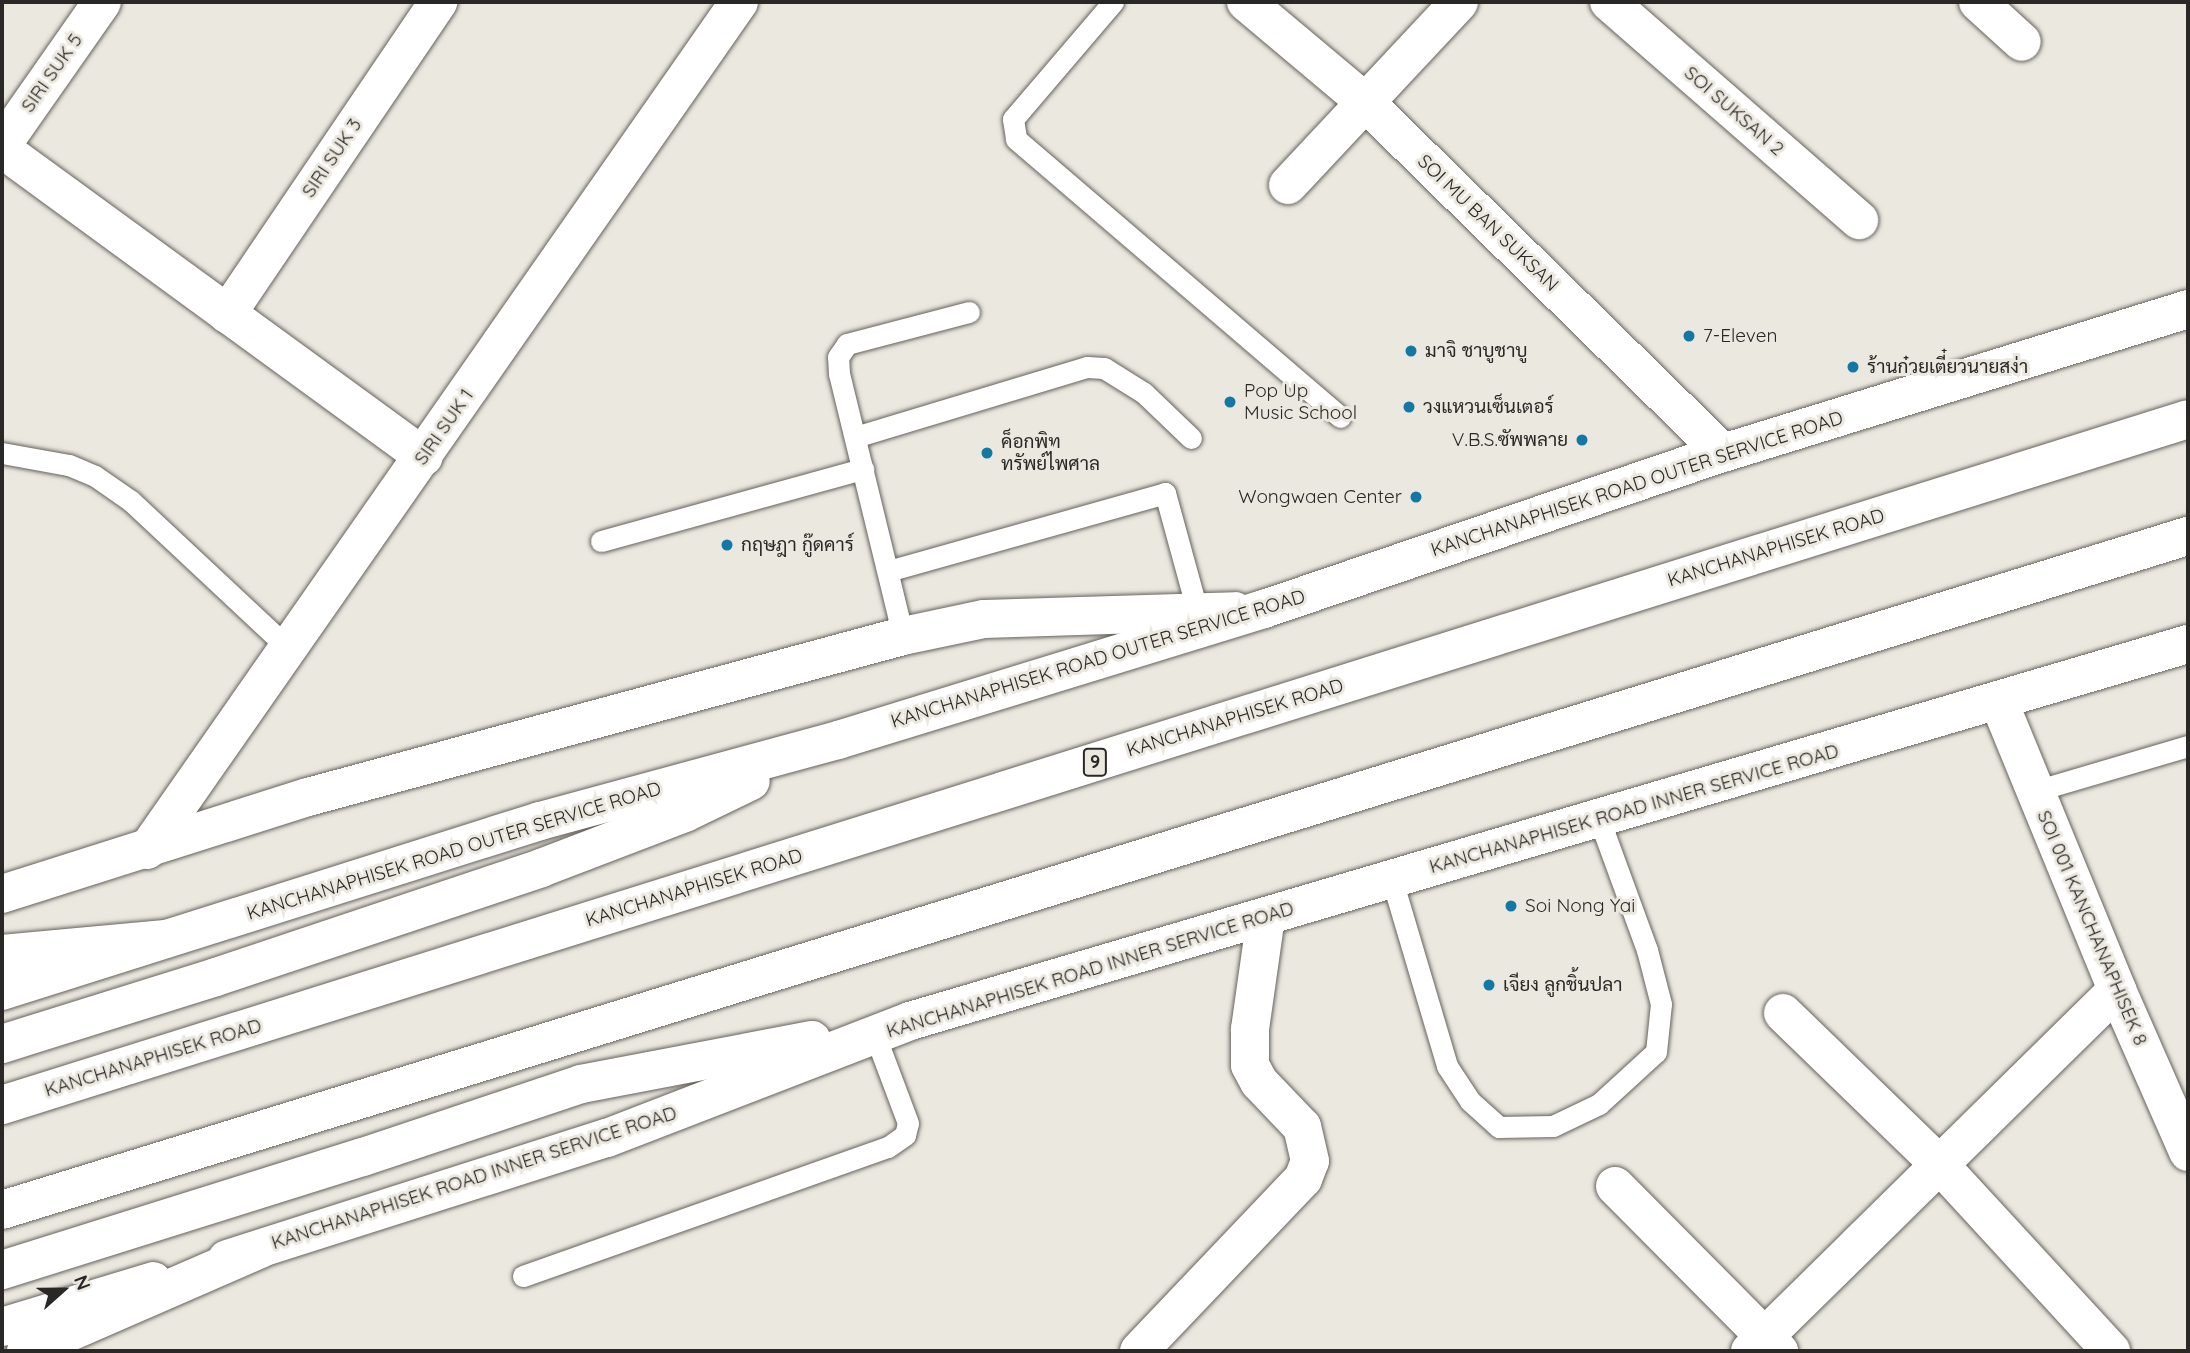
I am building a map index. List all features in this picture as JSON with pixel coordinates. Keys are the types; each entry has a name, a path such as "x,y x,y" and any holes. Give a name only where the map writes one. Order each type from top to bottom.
{"main road":[{"name":"SIRI SUK 5","path":"2,147 102,2"},
{"name":"SIRI SUK 3","path":"227,314 438,2"},
{"name":"SIRI SUK 1","path":"147,850 287,647 424,457 739,2"},
{"name":"SOI MU BAN SUKSAN","path":"1246,2 1365,102 1723,453"},
{"path":"1288,185 1459,2"},
{"name":"SOI SUKSAN 2","path":"1609,2 1859,220"},
{"path":"1978,2 2022,41"},
{"path":"2,147 424,457"},
{"name":"KANCHANAPHISEK ROAD OUTER SERVICE ROAD","path":"2,991 540,821 838,740 1264,609 1723,453 2188,309"},
{"name":"KANCHANAPHISEK ROAD","path":"2,1105 2188,419"},
{"path":"2,1210 2188,536"},
{"path":"2,894 308,797 903,636 984,620 1198,614 1264,609"},
{"name":"KANCHANAPHISEK ROAD INNER SERVICE ROAD","path":"2,1327 261,1249 607,1138 910,1021 1999,702 2188,644"},
{"name":"SOI 001 KANCHANAPHISEK 8","path":"1999,702 2117,990 2184,1128"},
{"path":"2,1044 216,977 541,868 673,818 838,740"},
{"path":"1139,1351 1303,1179 1310,1161 1302,1127 1259,1083 1250,1065 1250,1029 1266,917"},
{"path":"2,954 165,939"},
{"path":"1615,1186 1765,1346 1940,1165 2117,990"},
{"path":"1783,1013 1940,1165 2112,1351"},
{"path":"2,1270 363,1157 581,1084 910,1021"},
{"path":"26,1351 261,1249"}],"lane":[{"path":"1113,2 1013,119 1016,139 1340,417"},
{"path":"903,636 839,374 838,358 847,344 969,312"},
{"path":"855,437 1087,368 1104,368 1144,393 1191,438"},
{"path":"2,453 69,465 95,476 131,501 287,647"},
{"path":"601,541 863,469"},
{"path":"888,571 1165,493 1198,614"},
{"path":"2035,791 2188,746"},
{"path":"1392,880 1447,1066 1469,1101 1499,1127 1553,1126 1600,1104 1656,1052 1661,1004 1647,950 1599,819"},
{"path":"523,1276 888,1147 905,1135 908,1123 875,1035"}],"place":[{"name":"7-Eleven","path":"1689,336"},
{"name":"มาจิ ชาบูชาบู","path":"1411,351"},
{"name":"ร้านก๋วยเตี๋ยวนายสง่า","path":"1853,367"},
{"name":"Pop Up Music School","path":"1230,402"},
{"name":"วงแหวนเซ็นเตอร์","path":"1409,407"},
{"name":"V.B.S.ซัพพลาย","path":"1582,440"},
{"name":"ค็อกพิท ทรัพย์ไพศาล","path":"987,453"},
{"name":"Wongwaen Center","path":"1416,497"},
{"name":"กฤษฎา กู๊ดคาร์","path":"727,545"},
{"name":"Soi Nong Yai","path":"1511,906"},
{"name":"เจียง ลูกชิ้นปลา","path":"1489,985"}]}
